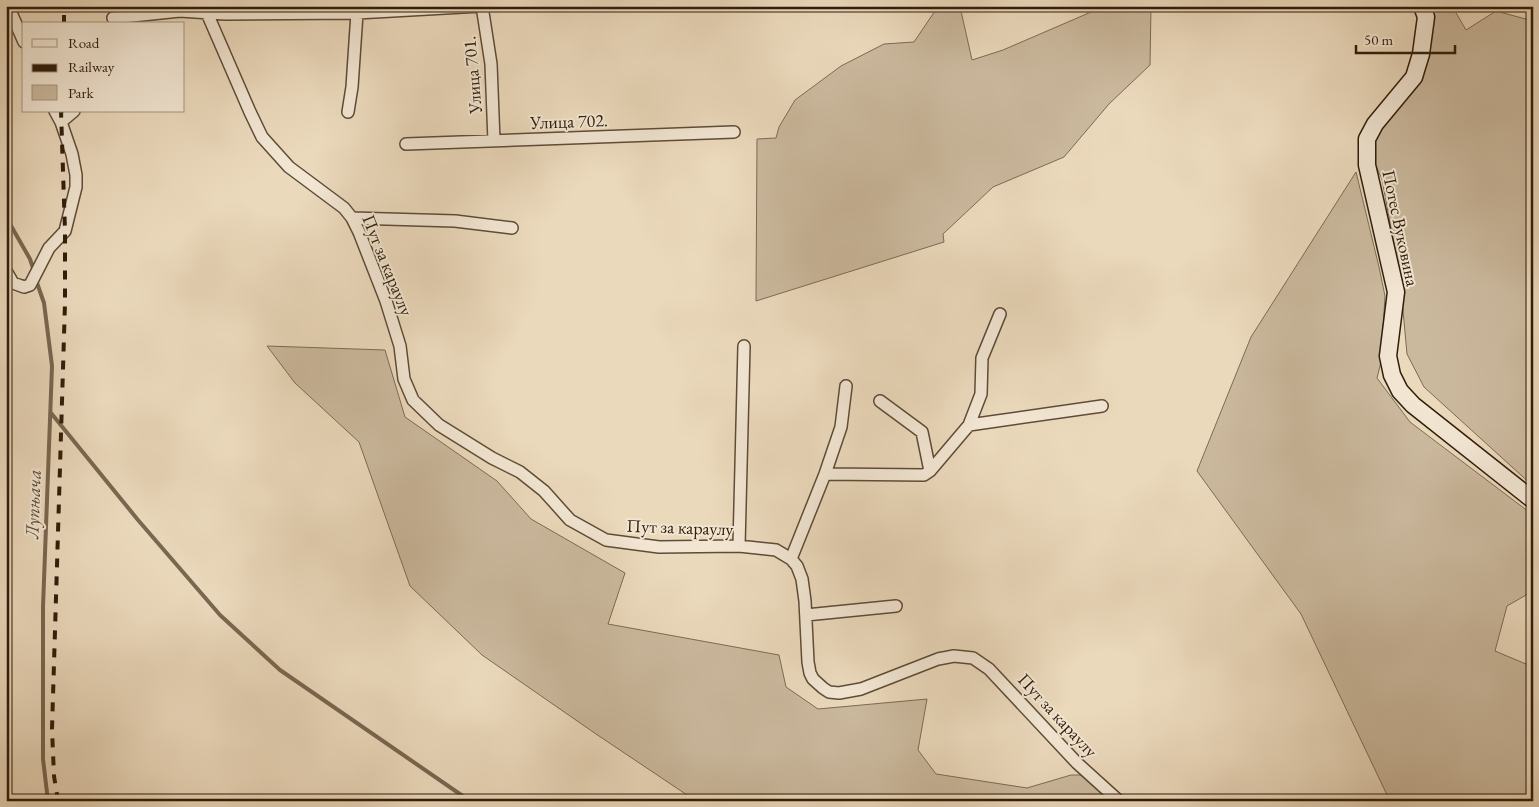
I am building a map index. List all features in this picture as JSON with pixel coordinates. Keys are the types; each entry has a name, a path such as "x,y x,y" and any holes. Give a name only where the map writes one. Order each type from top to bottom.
{"main road":[{"name":"Потес Вуковина","path":"1422,6 1426,17 1421,54 1414,77 1375,124 1368,139 1367,165 1396,292 1388,356 1392,375 1400,392 1413,405 1533,500"}],"street":[{"path":"8,6 22,38"},
{"path":"113,16 180,11 207,13 357,13 482,6"},
{"name":"Улица 701.","path":"482,6 490,64 494,141"},
{"name":"Пут за караулу","path":"207,13 262,137 289,167 344,208 352,218 386,301 400,346 404,379 413,400 438,425 492,458 520,472 544,491 570,520 606,540 659,547 739,546 776,550 791,559 802,579 810,673 813,679 829,692 839,693 861,689 938,658 954,656 973,658 989,669 1077,763 1119,801"},
{"path":"348,112 352,87 357,13"},
{"path":"6,270 13,283 24,288 30,285 49,248 65,231 76,187 76,175 72,154 56,112"},
{"path":"61,122 73,112"},
{"name":"Улица 702.","path":"406,144 734,132"},
{"path":"352,218 454,221 512,228"},
{"path":"824,474 924,475 930,471 970,425 981,394 982,358 1000,314"},
{"path":"739,546 744,346"},
{"path":"791,559 841,427 846,386"},
{"path":"880,401 922,432 930,471"},
{"path":"970,425 1102,406"},
{"path":"806,615 896,606"}],"green space":[{"path":"1105,6 1151,6 1150,65 1109,104 1064,157 993,187 943,234 944,242 756,301 757,139 776,138 779,127 795,100 841,66 884,44 914,42 937,8 961,11 972,60 1003,50"},
{"path":"1433,6 1452,6 1466,30 1496,11 1533,21 1533,486 1424,387 1407,354 1400,278 1382,179 1365,143 1428,54"},
{"path":"1356,172 1385,296 1381,362 1377,378 1410,422 1533,515 1533,591 1507,606 1495,651 1533,667 1533,801 1396,801 1388,797 1301,614 1197,471 1251,337"},
{"path":"267,346 385,350 405,417 497,481 531,519 625,573 608,624 779,655 786,687 818,709 927,699 918,750 936,774 1027,788 1071,775 1085,775 1111,801 696,801 482,655 410,586 359,442 295,383"}],"waterway":[{"name":"Лупњача","path":"6,217 30,259 34,271"},
{"name":"Лупњача","path":"36,280 44,303 52,366 43,607 43,759 48,801"},
{"path":"51,413 138,520 220,615 280,670 470,801"}],"railway":[{"path":"64,6 64,22"},
{"path":"58,801 54,776 52,729 65,303 61,112"}]}
